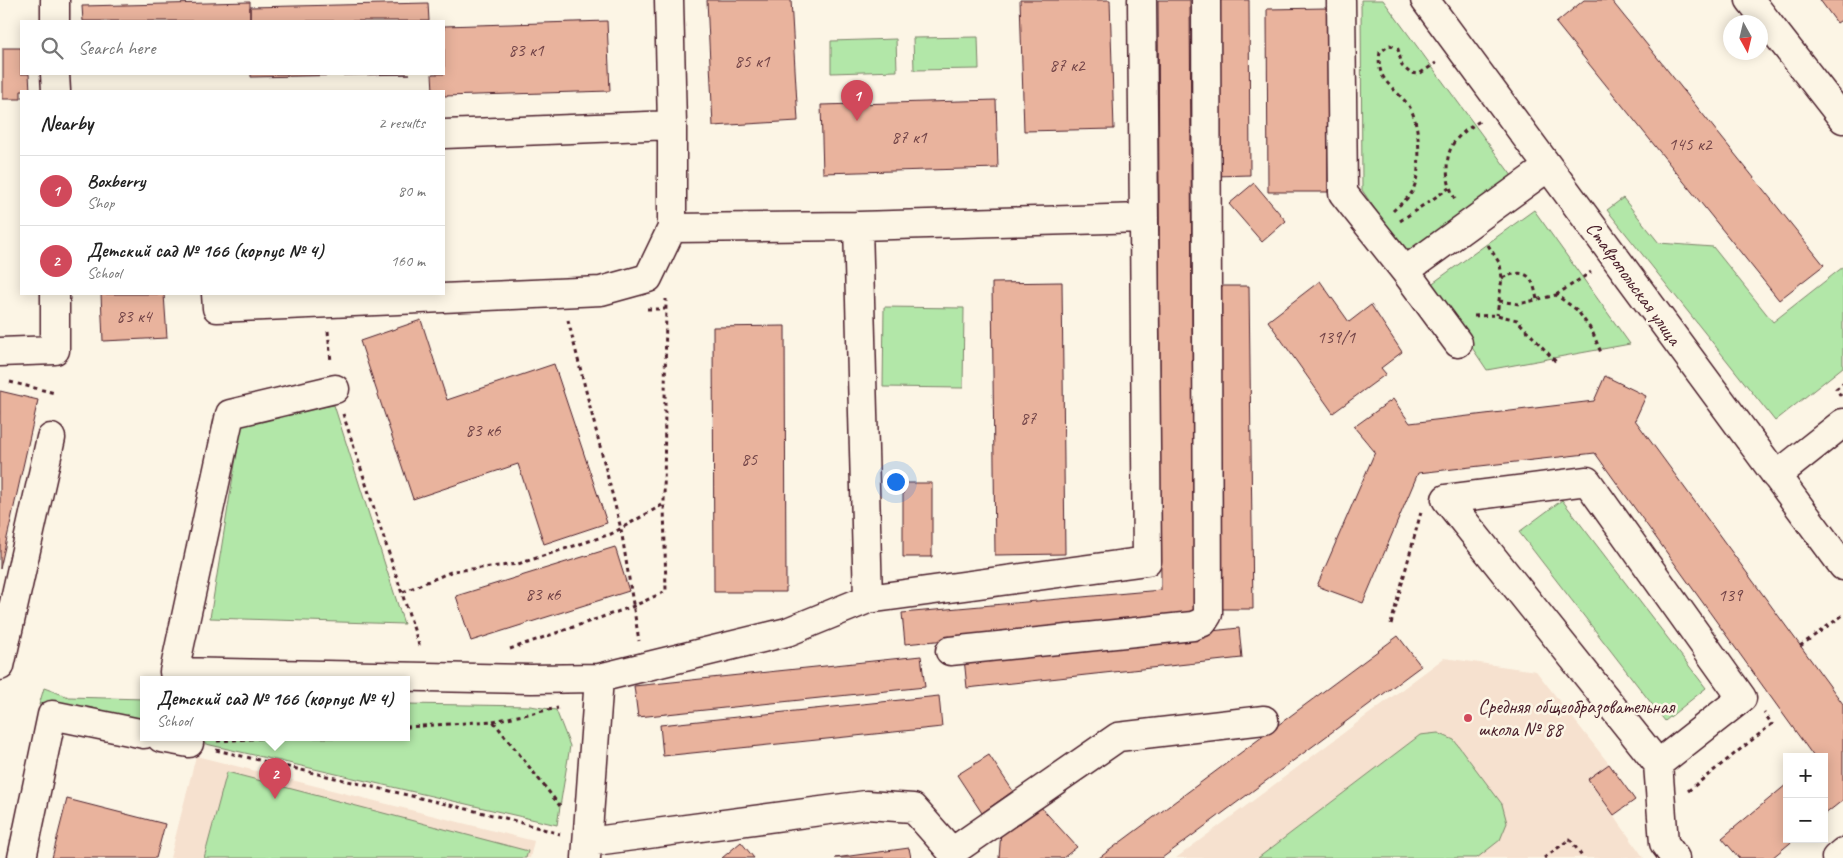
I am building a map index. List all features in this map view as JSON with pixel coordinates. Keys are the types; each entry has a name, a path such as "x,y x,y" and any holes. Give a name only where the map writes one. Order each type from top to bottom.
{"street":[{"path":"55,0 55,20"},
{"path":"216,295 217,308 601,291 648,278 672,228 669,0"},
{"path":"410,677 521,679 599,678 787,632 868,599 1147,561 1142,0"},
{"path":"950,651 1193,626 1203,622 1208,614 1206,0"},
{"path":"1341,0 1343,193 1406,271 1458,343"},
{"name":"Ставропольская улица","path":"1425,0 1842,564"},
{"path":"1750,0 1843,119"},
{"path":"56,75 56,90"},
{"path":"445,134 672,125"},
{"path":"1406,271 1548,167"},
{"path":"672,228 858,226 1144,218"},
{"path":"858,226 868,599"},
{"path":"0,352 55,350 55,295"},
{"path":"334,389 230,414 174,672 372,676"},
{"path":"1776,476 1843,422"},
{"path":"0,666 51,438"},
{"path":"1658,764 1742,698 1587,482 1446,499 1658,764 1664,843 1675,858"},
{"path":"599,678 588,850 866,805 913,808 952,855 1118,737 1264,720"},
{"path":"22,858 52,715 140,733"},
{"path":"175,741 189,744"},
{"path":"1836,858 1843,852"}],"path":[{"path":"1376,234 1412,192 1418,174 1419,153 1417,129 1410,108 1382,76 1378,65 1380,52 1390,45 1398,49 1402,66 1410,73 1419,74 1439,62"},
{"path":"1482,120 1455,141 1447,166 1450,188 1455,199 1474,221 1500,264 1502,278 1497,315"},
{"path":"1376,234 1450,188"},
{"path":"1499,302 1519,304 1556,295 1598,267"},
{"path":"1502,278 1514,273 1527,274 1532,280 1537,300"},
{"path":"504,651 634,606 666,591 664,504 665,309 667,291"},
{"path":"1556,295 1577,310 1592,331 1602,356"},
{"path":"325,303 334,389 421,649"},
{"path":"646,310 665,309"},
{"path":"566,312 620,529 634,606 642,666"},
{"path":"1438,316 1497,315 1517,320 1558,364"},
{"path":"9,381 55,392"},
{"path":"1843,383 1836,389 1843,398"},
{"path":"403,592 453,571 518,564 610,534 664,504"},
{"path":"1391,624 1423,505"},
{"path":"1800,646 1843,615"},
{"path":"1685,794 1772,724 1761,709"},
{"path":"410,727 493,721 588,850"},
{"path":"189,744 228,741"},
{"path":"189,744 505,818 588,850"},
{"path":"1544,858 1570,839 1583,858"}],"shaded area":[{"name":"Средняя общеобразовательная школа № 88","path":"1444,658 1536,671 1609,764 1588,779 1644,858 1176,858"},
{"path":"196,756 534,841 530,858 170,858"}],"green space":[{"path":"1361,0 1383,0 1515,180 1407,257 1362,190"},
{"path":"978,37 979,69 914,70 913,38"},
{"path":"896,39 897,71 831,73 831,41"},
{"path":"1623,198 1659,243 1713,247 1773,322 1843,267 1843,367 1775,421 1607,210"},
{"path":"1534,210 1630,344 1487,370 1430,285"},
{"path":"884,307 964,308 963,388 883,387"},
{"path":"334,405 404,624 210,618 242,421"},
{"path":"1562,500 1706,688 1665,721 1519,532"},
{"path":"44,688 69,697 140,699 140,728 39,705"},
{"path":"410,704 530,706 556,710 570,746 557,825 193,741 410,741"},
{"path":"1438,733 1454,740 1502,804 1507,823 1500,840 1477,858 1258,858 1420,735"},
{"path":"227,772 528,851 526,858 204,858"}],"building":[{"path":"707,0 791,0 798,121 713,126"},
{"path":"1020,0 1110,0 1114,129 1024,131"},
{"path":"1158,0 1190,0 1194,616 905,644 902,613 1161,590"},
{"path":"1214,0 1249,0 1250,175 1215,176"},
{"path":"1584,0 1611,0 1824,265 1779,300 1556,23"},
{"path":"1820,0 1843,0 1843,19 1837,23"},
{"path":"250,2 250,20 83,20 82,6"},
{"path":"428,3 429,20 250,20 250,7"},
{"path":"1327,8 1328,192 1268,192 1267,9"},
{"path":"607,21 610,91 445,96 445,90 433,90 432,75 445,75 445,26"},
{"path":"3,48 20,48 20,75 29,75 30,90 20,90 20,99 3,99"},
{"path":"251,75 357,75 251,77"},
{"path":"996,100 998,168 823,173 821,105"},
{"path":"1254,183 1286,221 1262,242 1229,204"},
{"path":"1320,281 1349,322 1371,305 1402,352 1381,368 1386,374 1333,413 1268,321"},
{"path":"1062,282 1065,554 995,555 992,283"},
{"path":"1215,286 1249,286 1253,609 1219,609"},
{"path":"101,295 164,295 167,338 103,341"},
{"path":"421,320 447,400 554,364 607,523 544,544 518,464 413,499 360,341"},
{"path":"785,326 786,592 714,592 713,327"},
{"path":"1605,376 1646,396 1635,420 1843,704 1843,800 1828,812 1828,753 1811,753 1595,453 1418,473 1363,603 1317,586 1375,452 1354,427 1393,399 1410,423 1594,401"},
{"path":"0,391 38,400 0,569"},
{"path":"903,483 932,483 932,557 903,557"},
{"path":"615,547 629,591 471,641 456,596"},
{"path":"1239,628 1242,658 967,688 964,658"},
{"path":"1398,636 1421,666 1162,858 1099,858"},
{"path":"921,656 925,687 638,717 634,686"},
{"path":"939,696 942,727 663,756 660,725"},
{"path":"989,755 1013,791 982,813 957,775"},
{"path":"1609,764 1635,800 1614,815 1588,779"},
{"path":"1783,787 1783,843 1790,843 1772,858 1739,858 1722,838"},
{"path":"67,799 165,824 156,858 52,858"},
{"path":"1038,804 1077,847 1063,858 999,858 1001,831"},
{"path":"741,842 754,858 722,858"},
{"path":"909,848 911,858 835,858"}],"place":[{"name":"Boxberry","path":"857,121"},
{"name":"Средняя общеобразовательная школа № 88","path":"1468,718"},
{"name":"Детский сад № 166 (корпус № 4)","path":"275,799"}]}
